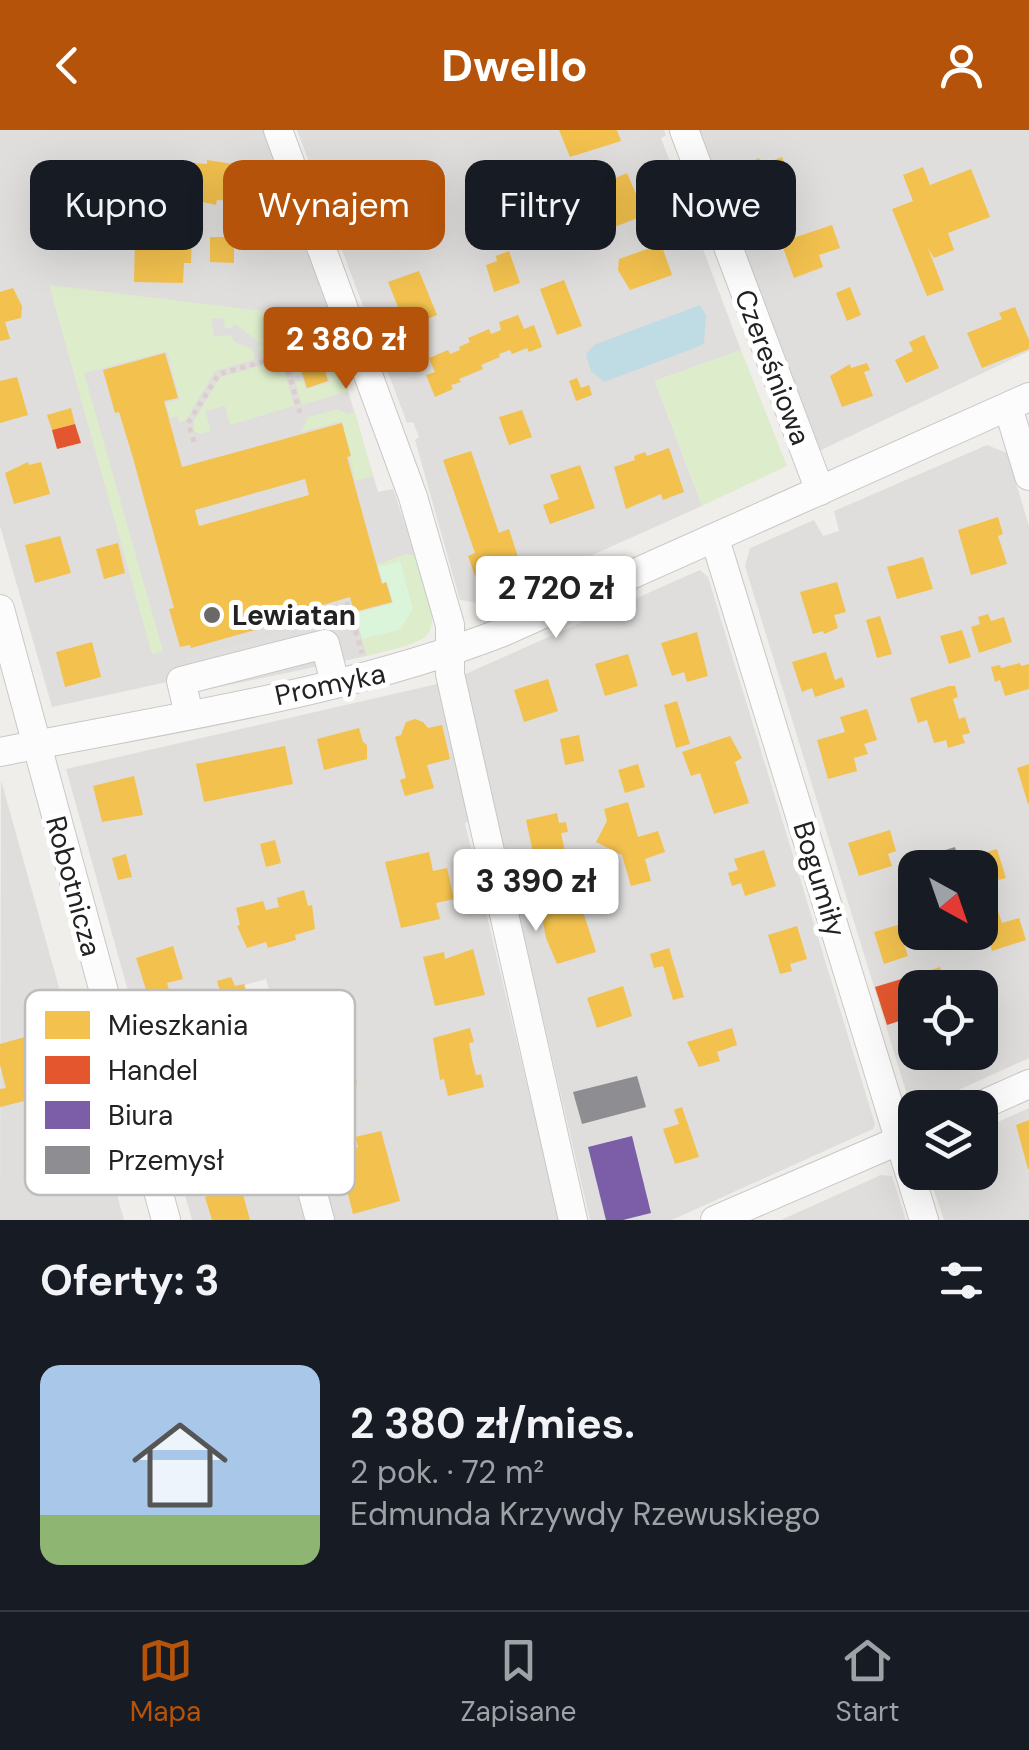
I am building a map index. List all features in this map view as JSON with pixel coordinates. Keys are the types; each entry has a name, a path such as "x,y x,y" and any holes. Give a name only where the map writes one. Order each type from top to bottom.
{"street":[{"path":"278,130 395,442 450,624 454,691 572,1220"},
{"name":"Czereśniowa","path":"684,130 820,491"},
{"path":"1018,402 1029,476"},
{"name":"Promyka","path":"0,752 379,674 451,652 715,539 1018,402"},
{"name":"Bogumiły","path":"715,539 898,1109"},
{"name":"Robotnicza","path":"0,609 104,990"},
{"path":"189,714 181,681 325,644 335,683"},
{"path":"998,1098 1029,1084"},
{"path":"715,1220 898,1141"},
{"name":"Bogumiły","path":"918,1190 924,1220"},
{"name":"Robotnicza","path":"159,1195 166,1220"},
{"path":"313,1195 320,1220"}],"path":[{"path":"194,442 188,424 219,374 284,356 300,413"},
{"path":"347,602 364,660"}],"shaded area":[{"path":"0,130 264,130 275,160 223,160 223,250 310,250 321,280 319,286 337,324 329,327 378,492 393,489 416,556 432,613 429,632 422,639 367,656 176,696 172,681 52,707 0,526"},
{"path":"297,130 664,130 666,135 661,138 669,160 636,160 636,250 703,250 741,350 655,381 702,506 483,604 460,600 415,440 419,437 413,422 407,423 342,250 445,250 445,160 308,160"},
{"path":"698,130 1029,130 1029,351 819,451 743,250 796,250 796,160 709,160"},
{"path":"987,445 1007,453 1029,526 1029,1058 958,1090 906,1090 899,1070 998,1070 998,970 898,970 898,1065 745,566 750,548 814,520 823,536 839,531 834,511"},
{"path":"700,570 708,577 875,1124 873,1129 672,1220 590,1220 463,675"},
{"path":"348,614 352,630 190,675 186,659"},
{"path":"437,684 445,690 474,820 465,823 559,1220 331,1220 324,1195 355,1195 355,990 269,990 266,979 245,985 246,990 128,990 66,769"},
{"path":"1,780 60,990 25,990 25,1195 117,1195 124,1220 0,1220"},
{"path":"1029,1108 1029,1220 944,1220 934,1190 998,1190 998,1122"},
{"path":"881,1175 892,1176 906,1220 781,1220"},
{"path":"185,1195 301,1195 308,1220 192,1220"}],"green space":[{"path":"49,285 312,317 316,330 290,338 292,345 262,357 258,347 261,344 234,323 232,328 225,328 223,318 211,319 214,337 231,335 234,342 252,349 255,359 215,371 186,420 179,422 177,416 170,418 166,403 180,400 167,351 84,373 163,651 152,654"},
{"path":"331,334 349,391 302,405 295,382 303,380 306,389 330,382 323,360 300,366 301,374 294,376 288,356 296,351 299,357 325,350"},
{"path":"741,350 787,466 702,506 655,381"},
{"path":"277,361 283,365 294,406 230,425 225,406 205,411 211,431 194,431 194,421 220,377"},
{"path":"338,409 348,414 355,412 373,476 355,481 342,421 301,432 308,417"},
{"path":"406,554 416,556 427,587 432,612 429,632 409,645 367,656 362,639 400,630 400,562 378,564"},
{"path":"400,561 413,609 400,630 362,639 355,613 393,603 378,567"}],"water":[{"path":"700,305 706,315 704,343 700,346 604,382 591,371 586,354 594,345"}],"building: Mieszkania":[{"path":"559,130 617,130 621,141 570,157"},
{"path":"207,160 223,162 223,200 217,200 216,205 203,202 203,164"},
{"path":"923,167 930,185 971,169 990,217 948,233 954,250 934,258 928,248 944,290 927,296 892,209 913,201 903,175"},
{"path":"627,173 636,194 636,219 616,226 616,178"},
{"path":"832,225 840,248 819,255 823,267 794,278 784,250 796,250 796,237"},
{"path":"210,237 223,237 223,250 234,250 234,263 210,262"},
{"path":"135,250 191,250 191,263 184,263 183,283 134,282"},
{"path":"644,250 663,250 672,275 630,290 618,270 619,259"},
{"path":"509,251 520,283 494,292 486,265"},
{"path":"419,271 437,315 406,327 388,282"},
{"path":"564,280 582,326 557,335 540,289"},
{"path":"850,287 861,315 847,321 836,293"},
{"path":"13,288 22,306 21,318 5,322 10,339 0,341 0,292"},
{"path":"1015,307 1029,349 982,368 967,333 1002,319 999,313"},
{"path":"518,315 524,329 534,325 542,347 499,354 500,357 481,365 483,369 459,379 461,382 451,385 453,389 435,397 426,375 435,372 429,358 460,350 470,342 468,338 489,329 491,334 501,330 499,322"},
{"path":"319,331 325,349 299,357 293,339"},
{"path":"924,335 939,368 906,383 895,360 913,351 909,342"},
{"path":"165,353 178,398 164,401 182,467 342,423 351,456 347,457 382,584 386,582 392,602 354,612 350,597 319,606 321,616 286,626 282,614 267,619 269,626 191,648 180,647 169,609 174,608 133,458 103,370","holes":["305,479 309,495 199,526 195,510"]},
{"path":"322,361 328,381 307,388 300,367"},
{"path":"867,363 870,370 864,372 873,396 842,407 830,376 850,364 851,368"},
{"path":"17,377 28,415 0,423 0,381"},
{"path":"577,378 581,388 589,385 592,395 576,401 569,381"},
{"path":"71,408 75,424 52,430 47,415"},
{"path":"522,410 532,437 509,445 499,417"},
{"path":"669,448 684,492 663,500 661,494 626,509 614,467 645,452 647,456"},
{"path":"471,451 499,533 509,529 523,573 485,590 482,583 478,584 468,556 475,553 443,460"},
{"path":"28,462 41,462 50,494 14,504 5,473"},
{"path":"580,465 595,508 550,524 543,505 559,499 550,475"},
{"path":"998,517 1003,534 998,536 1007,564 971,575 958,530"},
{"path":"60,536 71,573 35,583 25,545"},
{"path":"118,543 125,573 104,579 96,549"},
{"path":"923,557 933,589 897,599 887,567"},
{"path":"837,582 846,612 834,615 838,628 813,634 800,592"},
{"path":"988,614 991,621 1004,617 1012,642 979,653 971,627 980,624 978,617"},
{"path":"880,616 892,654 877,658 866,620"},
{"path":"962,630 971,657 949,664 940,636"},
{"path":"697,632 708,676 687,682 684,672 672,676 661,643"},
{"path":"92,642 101,677 65,687 56,652"},
{"path":"826,652 835,680 842,677 845,687 815,697 812,688 802,692 792,662"},
{"path":"628,654 638,686 605,696 595,664"},
{"path":"1029,664 1029,689 1005,696 991,667"},
{"path":"548,679 558,711 524,722 514,690"},
{"path":"955,686 958,697 953,699 959,719 965,717 970,733 962,735 965,743 948,748 946,740 934,743 927,720 918,723 910,698"},
{"path":"677,701 690,744 676,748 664,705"},
{"path":"867,709 877,740 864,744 868,754 854,758 857,771 828,779 817,740 845,732 840,717"},
{"path":"415,719 428,728 442,725 450,759 427,765 434,788 405,796 400,780 406,778 395,737 401,735 406,722"},
{"path":"359,728 367,745 367,759 324,770 317,739"},
{"path":"579,735 584,761 565,765 560,739"},
{"path":"730,736 742,758 735,762 749,803 714,814 700,773 691,776 682,752"},
{"path":"285,746 293,784 204,802 196,764"},
{"path":"638,764 645,787 625,793 618,770"},
{"path":"1029,764 1029,804 1028,804 1017,768"},
{"path":"134,776 143,815 102,822 93,786"},
{"path":"628,802 638,837 658,831 665,852 645,859 651,881 631,886 622,855 596,842 607,821 604,809"},
{"path":"557,813 559,823 566,822 568,832 561,833 565,851 534,857 526,820"},
{"path":"890,830 896,851 888,854 892,866 859,876 848,843"},
{"path":"275,840 281,863 266,867 260,844"},
{"path":"764,850 776,886 745,896 741,883 732,886 728,873 738,870 734,859"},
{"path":"429,852 433,871 447,868 454,899 436,903 440,919 401,928 385,862"},
{"path":"998,852 1006,878 998,877"},
{"path":"126,854 132,877 118,880 112,858"},
{"path":"304,890 308,906 312,905 315,929 295,935 296,940 268,948 266,942 247,948 237,926 240,925 236,908 263,901 266,910 279,907 277,898"},
{"path":"579,899 596,952 557,964 546,938 541,911"},
{"path":"998,911 1002,923 1019,918 1026,940 998,949"},
{"path":"898,925 898,950 906,950 908,956 884,964 874,932"},
{"path":"797,926 807,959 790,964 792,971 780,974 768,935"},
{"path":"173,946 183,979 167,983 169,990 146,990 136,958"},
{"path":"669,948 684,997 673,1000 663,966 654,968 650,954"},
{"path":"473,949 485,995 435,1006 423,957 444,952 445,959"},
{"path":"231,977 235,986 244,984 245,990 220,990 217,981"},
{"path":"623,986 632,1016 597,1028 587,998"},
{"path":"470,1028 474,1042 469,1043 472,1059 484,1087 448,1096 444,1079 440,1080 433,1038"},
{"path":"732,1028 737,1045 717,1052 720,1061 699,1067 687,1042"},
{"path":"25,1037 25,1101 0,1107 0,1089 6,1088 0,1044"},
{"path":"682,1107 699,1157 675,1164 663,1129 679,1124 674,1110"},
{"path":"1029,1120 1029,1169 1028,1169 1016,1125"},
{"path":"381,1131 400,1201 353,1214 348,1195 355,1195 355,1137"},
{"path":"243,1195 250,1220 212,1220 205,1197"}],"building: Handel":[{"path":"75,424 81,443 57,449 52,430"},
{"path":"898,980 898,1021 887,1025 875,987"}],"building: Biura":[{"path":"632,1136 651,1213 606,1220 588,1147"}],"building: Przemysł":[{"path":"637,1076 646,1107 582,1124 573,1092"}],"place":[{"name":"Lewiatan","path":"212,615"}]}
